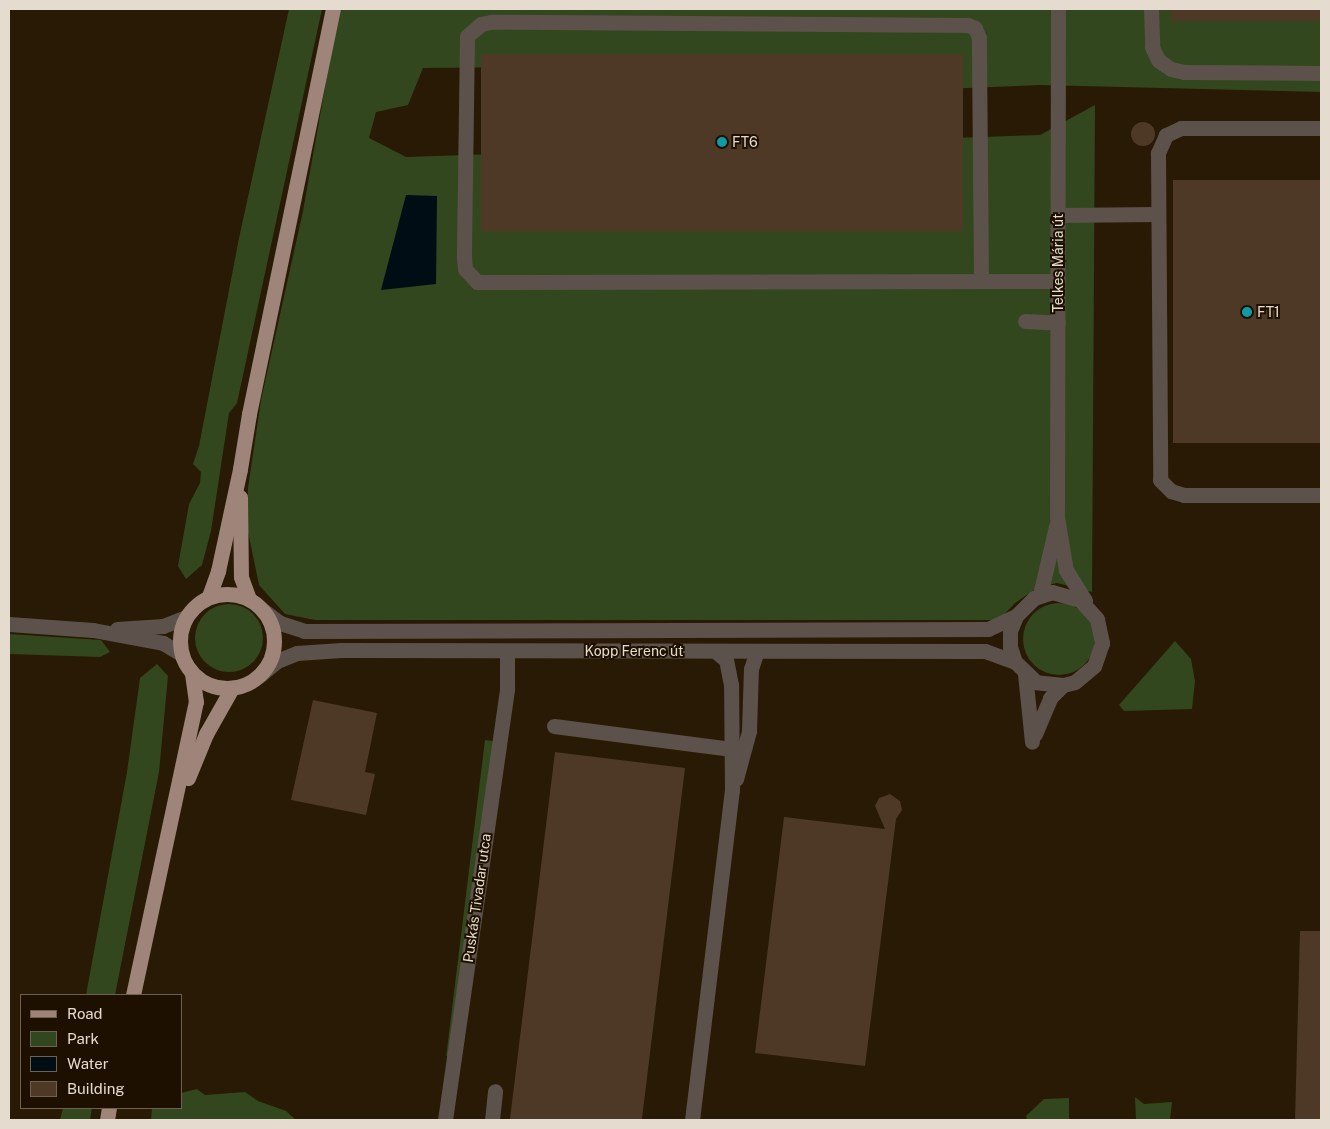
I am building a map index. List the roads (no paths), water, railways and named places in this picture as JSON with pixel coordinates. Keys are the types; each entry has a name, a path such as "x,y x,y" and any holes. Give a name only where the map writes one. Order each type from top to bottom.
{"main road":[{"path":"133,994 196,702 192,673 181,654 179,638 184,618 209,596 218,571 240,469 248,414 333,9"},
{"path":"240,469 241,578 249,599"},
{"path":"192,673 210,685 232,688 259,676 272,654 274,637 264,611 249,599 227,593 209,596"},
{"path":"171,819 206,734 232,688"}],"street":[{"name":"Telkes Mária út","path":"1058,9 1058,517"},
{"path":"1151,9 1152,47 1158,60 1171,69 1184,72 1321,73"},
{"path":"981,281 980,38 975,28 968,25 491,22 481,24 467,36 464,257 465,269 477,282 1058,281"},
{"path":"1321,128 1181,128 1171,131 1159,147 1158,214 1160,480 1171,491 1184,495 1321,495"},
{"path":"1058,215 1158,214"},
{"path":"1025,321 1058,323"},
{"path":"1040,595 1058,517"},
{"path":"1025,674 1032,742 1050,698 1063,685 1085,675 1099,655 1101,630 1090,608 1066,570 1058,517"},
{"path":"1063,685 1036,682 1025,674 1015,662 1010,647 1010,631 1016,616 1040,595 1059,592 1080,600 1090,608"},
{"name":"Kopp Ferenc út","path":"264,611 280,623 304,630 988,629 1016,616"},
{"path":"93,630 163,626 184,618"},
{"path":"9,624 93,630 163,643 181,654"},
{"name":"Puskás Tivadar utca","path":"445,1120 508,675 507,651"},
{"path":"715,651 726,660 729,674 732,790"},
{"path":"692,1120 732,790 749,731 751,669 757,651"},
{"name":"Kopp Ferenc út","path":"259,676 277,661 311,652 985,651 1015,662"},
{"path":"554,726 730,749"},
{"path":"492,1120 496,1091"}],"water":[{"path":"406,195 437,196 436,284 381,290"}],"place":[{"name":"FT6","path":"722,142"},
{"name":"FT1","path":"1247,312"}]}
